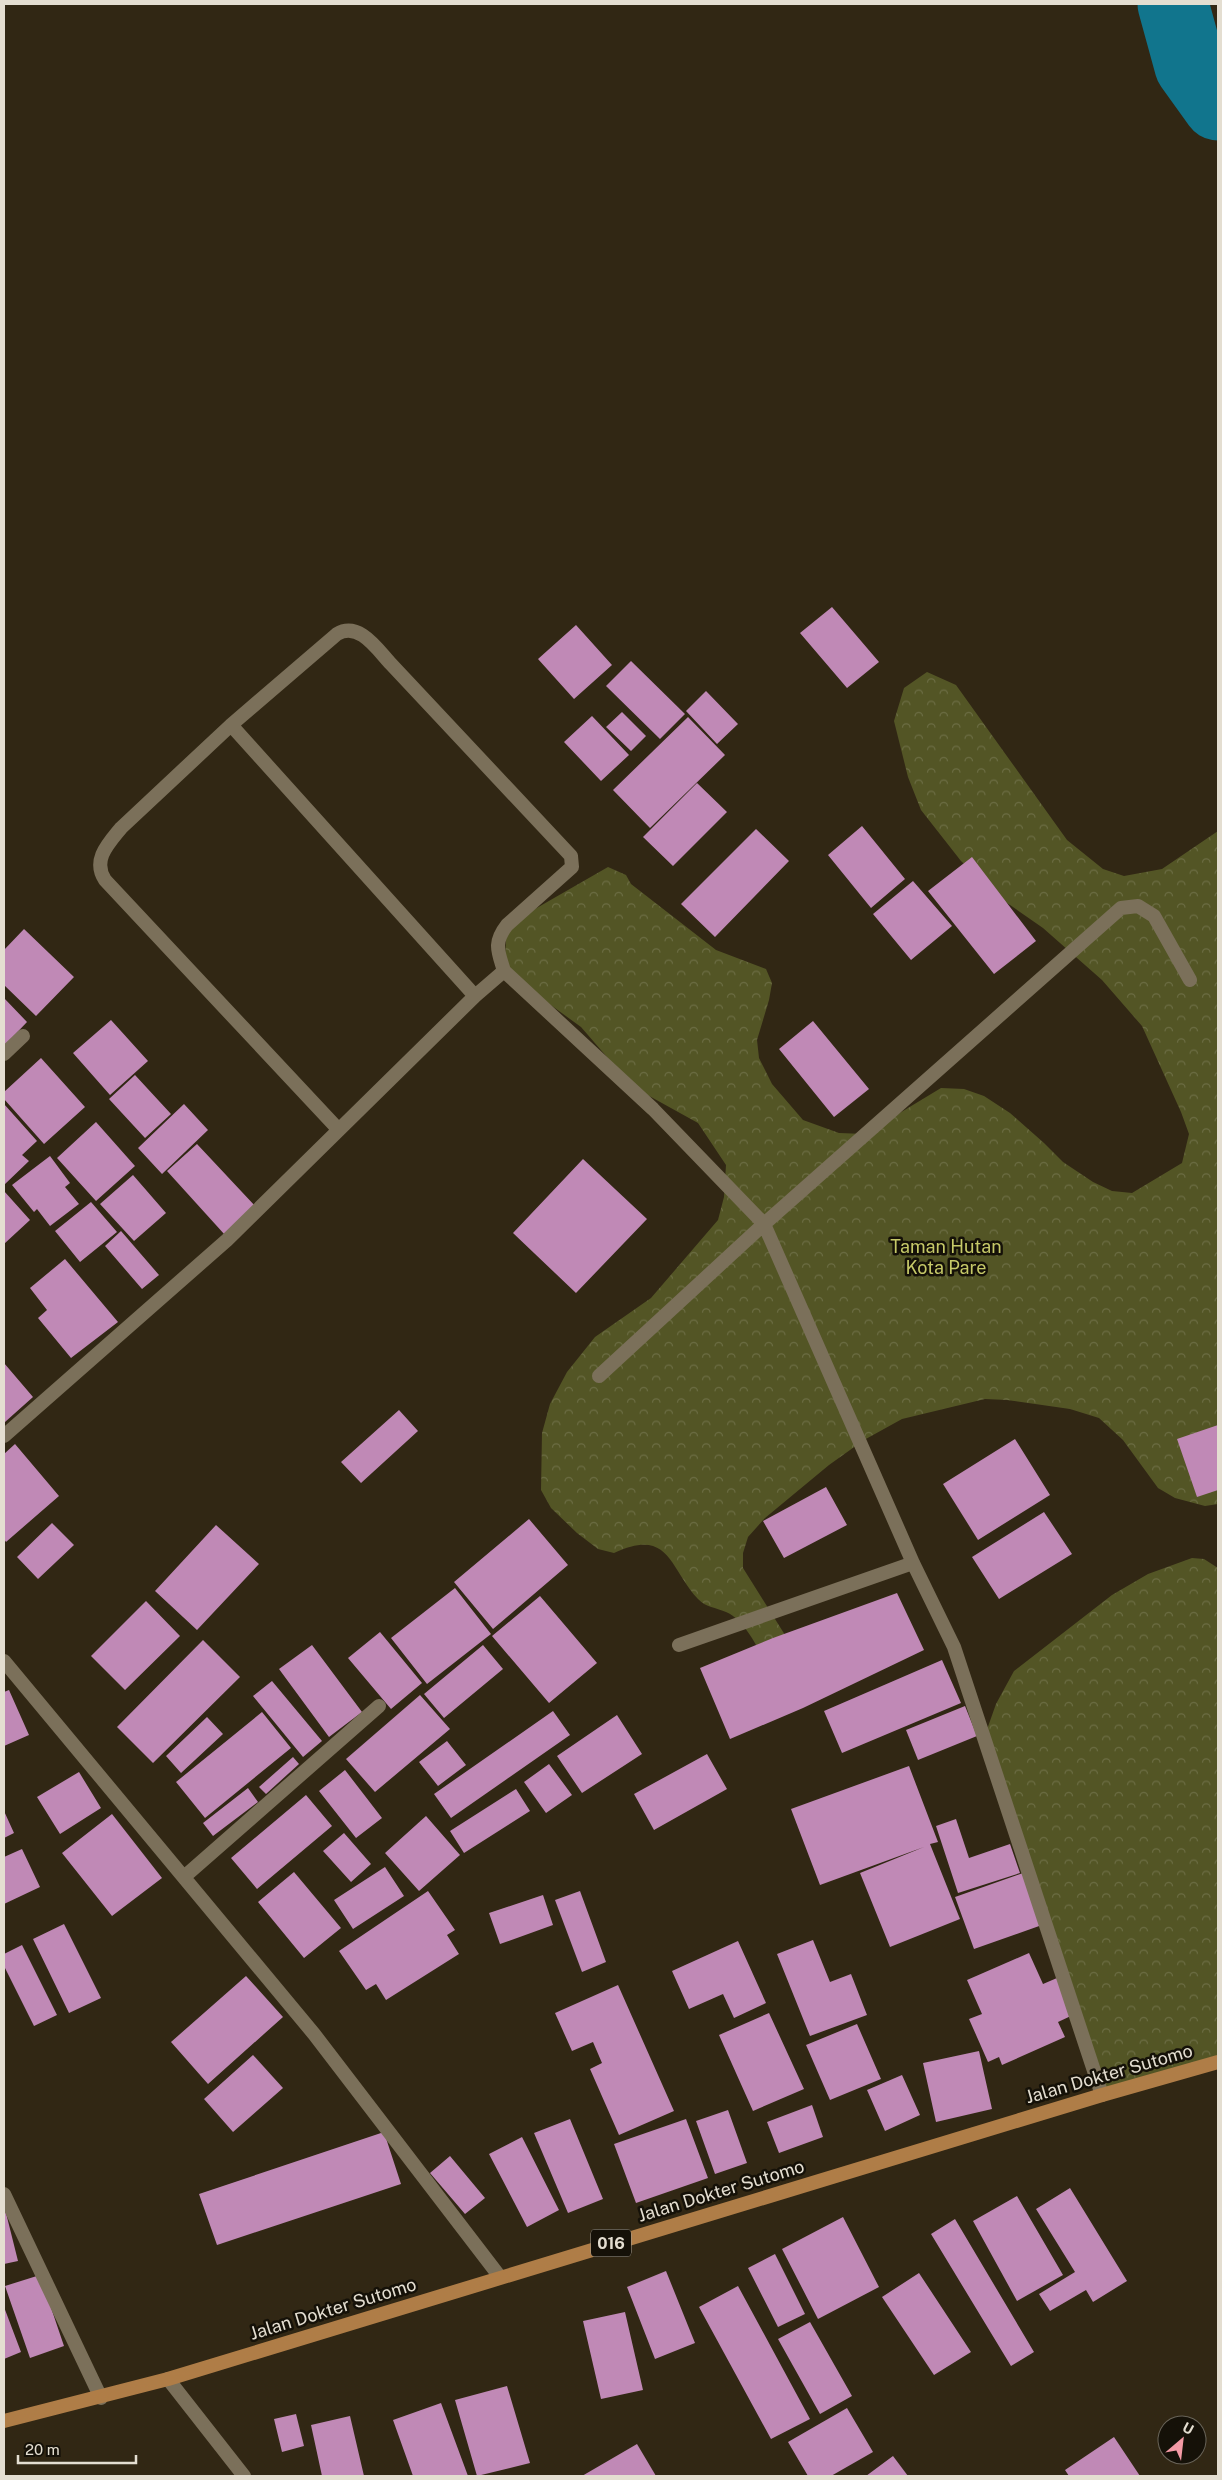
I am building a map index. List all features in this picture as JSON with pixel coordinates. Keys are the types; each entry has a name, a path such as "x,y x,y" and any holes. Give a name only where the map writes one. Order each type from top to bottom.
{"main road":[{"name":"Jalan Dokter Sutomo","path":"4,2421 101,2398 168,2379 1102,2095 1218,2062"}],"street":[{"path":"338,1130 100,872 100,861 106,846 122,828 231,725 337,634 348,630 362,634 572,859 570,870 507,925 499,935 497,948 504,971 653,1109 764,1224 913,1562 954,1647 1102,2095"},
{"path":"231,725 475,996"},
{"path":"599,1376 764,1224 1121,908 1138,906 1154,916 1190,980"},
{"path":"4,1436 227,1240 475,996 504,971"},
{"path":"4,1054 23,1036"},
{"path":"679,1645 913,1562"},
{"path":"4,1661 314,2034 500,2277"},
{"path":"184,1877 379,1706"},
{"path":"4,2194 101,2398"},
{"path":"168,2379 244,2476"}],"green space":[{"name":"Taman Hutan Kota Pare","path":"927,672 956,685 1067,840 1103,869 1124,876 1162,869 1218,831 1218,1504 1205,1506 1175,1498 1158,1488 1123,1440 1099,1418 1070,1409 1007,1400 985,1399 902,1419 864,1440 829,1465 765,1518 748,1537 743,1553 743,1568 790,1643 766,1662 739,1621 726,1612 701,1602 666,1555 658,1548 647,1545 632,1546 614,1553 598,1549 577,1533 551,1508 541,1490 542,1433 550,1404 567,1372 595,1337 651,1298 718,1220 724,1197 726,1165 698,1123 633,1087 581,1027 504,971 507,925 608,867 626,875 631,884 716,950 766,969 772,983 757,1040 759,1058 772,1084 803,1120 839,1133 865,1134 941,1088 964,1089 984,1096 1010,1113 1063,1162 1093,1182 1112,1191 1132,1193 1182,1163 1189,1134 1142,1026 1102,980 1043,928 1000,898 961,861 921,810 908,777 894,721 904,688"},
{"path":"1192,1558 1204,1559 1218,1568 1218,2062 1102,2095 984,1738 996,1704 1014,1671 1112,1595 1148,1574"}],"building":[{"path":"832,607 879,662 847,688 800,633"},
{"path":"576,625 612,665 574,699 538,659"},
{"path":"631,661 685,714 660,739 606,686"},
{"path":"706,691 738,724 717,744 686,711"},
{"path":"622,712 646,736 631,751 606,727"},
{"path":"592,716 629,755 601,781 564,742"},
{"path":"688,717 725,755 650,828 613,790"},
{"path":"697,783 727,812 673,866 643,837"},
{"path":"862,826 905,879 871,908 828,855"},
{"path":"756,829 789,861 715,937 681,904"},
{"path":"972,857 1036,941 994,974 928,891"},
{"path":"913,881 952,926 911,960 873,914"},
{"path":"24,929 74,977 36,1016 4,985 4,950"},
{"path":"4,998 27,1022 4,1046"},
{"path":"111,1020 148,1061 110,1095 73,1053"},
{"path":"813,1021 869,1089 834,1117 779,1049"},
{"path":"41,1058 85,1107 44,1144 4,1099 4,1092"},
{"path":"135,1075 171,1114 145,1138 109,1099"},
{"path":"4,1104 37,1141 22,1155 29,1161 4,1185"},
{"path":"184,1104 208,1130 162,1174 138,1148"},
{"path":"96,1122 135,1166 96,1201 57,1158"},
{"path":"197,1144 256,1207 225,1235 167,1171"},
{"path":"50,1156 70,1183 65,1187 79,1204 50,1226 37,1209 34,1212 12,1185"},
{"path":"583,1159 647,1219 576,1293 513,1233"},
{"path":"133,1175 166,1213 134,1241 100,1204"},
{"path":"4,1191 30,1220 4,1244"},
{"path":"91,1202 117,1232 80,1262 55,1231"},
{"path":"121,1231 159,1275 142,1289 105,1246"},
{"path":"65,1259 118,1322 71,1358 38,1318 47,1310 30,1288"},
{"path":"4,1363 33,1397 5,1422 4,1420"},
{"path":"399,1410 418,1431 361,1483 341,1462"},
{"path":"1218,1425 1218,1490 1197,1497 1177,1439"},
{"path":"1015,1439 1050,1495 978,1540 943,1484"},
{"path":"15,1444 59,1496 6,1542 4,1539 4,1454"},
{"path":"826,1487 847,1525 784,1558 763,1521"},
{"path":"1044,1512 1072,1554 999,1599 972,1557"},
{"path":"529,1519 568,1565 493,1629 454,1582"},
{"path":"52,1523 74,1545 38,1579 17,1557"},
{"path":"216,1525 259,1564 197,1630 155,1591"},
{"path":"455,1588 491,1634 427,1684 391,1638"},
{"path":"897,1593 924,1650 803,1708 730,1739 700,1668 773,1638"},
{"path":"540,1596 597,1663 549,1703 492,1636"},
{"path":"146,1601 180,1636 125,1690 91,1656"},
{"path":"380,1632 422,1683 391,1709 348,1658"},
{"path":"203,1640 240,1677 153,1763 117,1727"},
{"path":"312,1645 362,1712 329,1737 279,1669"},
{"path":"483,1645 503,1669 444,1718 424,1694"},
{"path":"942,1660 961,1703 842,1753 824,1711"},
{"path":"272,1681 322,1741 303,1757 253,1696"},
{"path":"9,1690 29,1735 4,1746 4,1692"},
{"path":"420,1695 450,1729 375,1792 346,1759"},
{"path":"965,1706 977,1736 918,1760 906,1730"},
{"path":"553,1711 570,1735 451,1818 434,1794"},
{"path":"262,1712 291,1748 205,1818 176,1782"},
{"path":"617,1715 642,1754 582,1793 557,1756"},
{"path":"207,1717 223,1734 181,1773 166,1756"},
{"path":"447,1741 466,1765 438,1786 419,1762"},
{"path":"707,1754 727,1789 654,1830 634,1794"},
{"path":"293,1757 299,1764 266,1794 259,1787"},
{"path":"549,1764 572,1795 546,1813 524,1782"},
{"path":"909,1766 938,1842 930,1844 960,1919 890,1947 860,1873 924,1847 820,1885 791,1809"},
{"path":"345,1770 382,1818 356,1838 319,1791"},
{"path":"79,1772 101,1808 60,1834 37,1797"},
{"path":"248,1788 258,1802 213,1836 203,1823"},
{"path":"516,1789 530,1811 464,1853 450,1831"},
{"path":"306,1795 332,1826 257,1889 231,1858"},
{"path":"4,1811 14,1833 4,1838"},
{"path":"112,1814 162,1878 112,1916 62,1853"},
{"path":"426,1816 460,1855 419,1891 385,1853"},
{"path":"956,1819 969,1858 1010,1844 1020,1873 958,1893 936,1826"},
{"path":"344,1833 371,1864 351,1882 323,1851"},
{"path":"22,1849 40,1887 4,1904 4,1857"},
{"path":"385,1867 404,1896 353,1929 334,1900"},
{"path":"294,1872 341,1928 304,1958 258,1902"},
{"path":"1023,1873 1042,1925 974,1949 955,1897"},
{"path":"428,1891 455,1930 447,1935 459,1954 386,2000 376,1984 366,1990 339,1951"},
{"path":"580,1891 606,1962 582,1972 555,1900"},
{"path":"543,1895 553,1925 500,1944 489,1913"},
{"path":"64,1924 101,1998 69,2013 33,1939"},
{"path":"813,1940 830,1982 851,1974 867,2015 810,2036 777,1954"},
{"path":"738,1941 766,2003 734,2018 723,1994 689,2009 672,1971"},
{"path":"22,1945 57,2015 34,2026 4,1966 4,1954"},
{"path":"1029,1953 1043,1984 1057,1978 1073,2015 1058,2022 1065,2037 1002,2065 999,2057 988,2062 969,2019 982,2014 967,1980"},
{"path":"246,1976 283,2017 208,2084 171,2042"},
{"path":"618,1985 674,2111 619,2135 590,2069 602,2063 593,2042 572,2051 555,2013"},
{"path":"769,2013 804,2089 753,2111 719,2035"},
{"path":"857,2024 881,2079 830,2100 806,2045"},
{"path":"979,2051 992,2109 936,2122 923,2063"},
{"path":"253,2055 283,2088 233,2132 204,2099"},
{"path":"902,2075 920,2115 885,2131 867,2090"},
{"path":"812,2105 823,2137 779,2153 767,2122"},
{"path":"728,2110 747,2163 715,2174 696,2121"},
{"path":"570,2119 603,2199 568,2213 534,2133"},
{"path":"686,2119 708,2178 636,2203 614,2144"},
{"path":"384,2132 401,2184 217,2245 199,2194"},
{"path":"522,2137 559,2210 527,2227 489,2154"},
{"path":"450,2156 485,2198 465,2214 430,2173"},
{"path":"1070,2188 1127,2281 1093,2302 1086,2290 1050,2311 1039,2294 1075,2272 1036,2209"},
{"path":"1017,2196 1063,2275 1017,2301 973,2221"},
{"path":"4,2205 18,2261 4,2264"},
{"path":"843,2217 879,2287 818,2319 782,2249"},
{"path":"955,2219 1034,2352 1011,2366 931,2234"},
{"path":"775,2254 805,2314 778,2327 748,2268"},
{"path":"666,2271 695,2343 655,2359 627,2287"},
{"path":"919,2273 971,2352 934,2375 882,2297"},
{"path":"40,2275 64,2346 30,2358 5,2286"},
{"path":"738,2286 810,2419 771,2439 699,2307"},
{"path":"4,2307 21,2352 4,2359"},
{"path":"625,2312 643,2390 601,2399 583,2321"},
{"path":"810,2322 852,2396 820,2414 778,2339"},
{"path":"507,2386 530,2463 477,2476 455,2400"},
{"path":"441,2403 468,2476 413,2476 393,2420"},
{"path":"847,2408 873,2452 831,2476 808,2476 788,2442"},
{"path":"296,2414 304,2446 282,2452 274,2419"},
{"path":"350,2416 364,2476 322,2476 311,2425"},
{"path":"1114,2437 1140,2476 1069,2476 1065,2470"},
{"path":"637,2444 656,2476 582,2476"},
{"path":"893,2456 908,2476 866,2476"}],"waterway":[{"path":"1173,4 1190,66 1218,105"}]}
